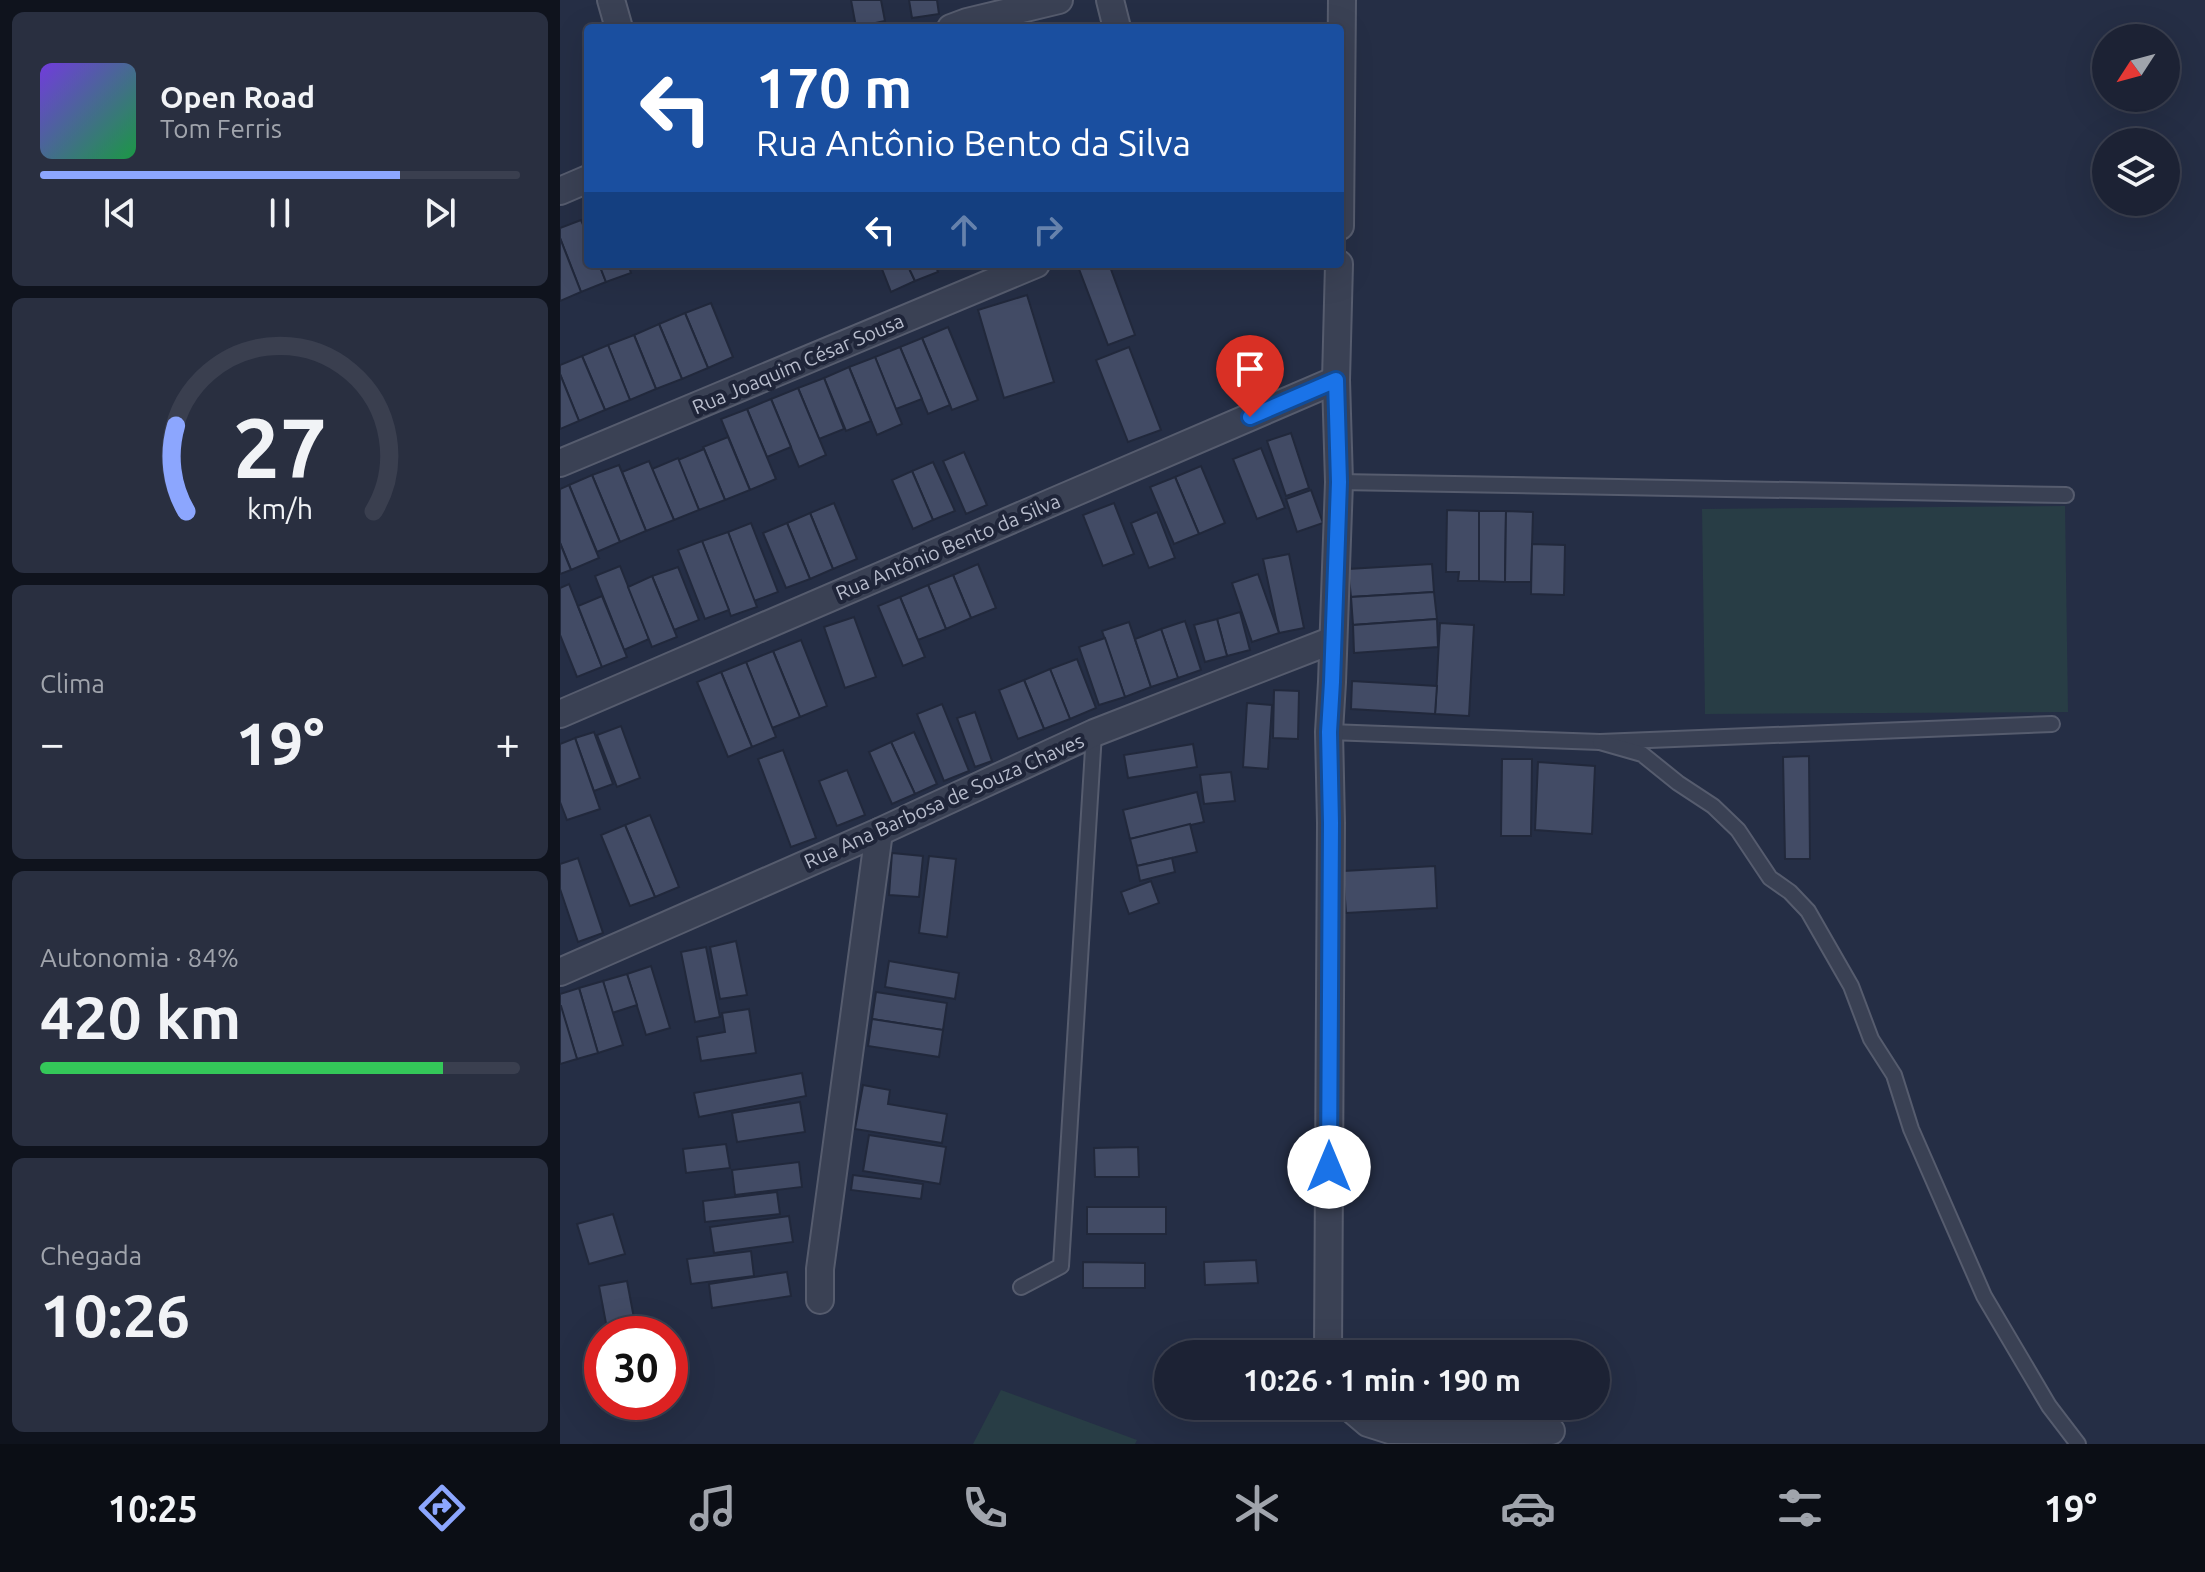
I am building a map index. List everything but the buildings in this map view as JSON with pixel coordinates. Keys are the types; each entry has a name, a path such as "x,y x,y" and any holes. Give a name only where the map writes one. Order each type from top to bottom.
{"street":[{"path":"611,0 618,24"},
{"path":"960,17 1059,0"},
{"path":"1110,0 1116,24"},
{"path":"1342,0 1342,24"},
{"path":"560,191 584,181"},
{"name":"Rua Joaquim César Sousa","path":"560,463 1026,268"},
{"path":"1328,1340 1329,732 1339,482 1336,380 1339,268"},
{"name":"Rua Antônio Bento da Silva","path":"560,714 1336,380"},
{"name":"Rua Ana Barbosa de Souza Chaves","path":"560,972 879,832 1094,733 1333,640"},
{"path":"820,1300 820,1269 879,832"},
{"path":"1364,1420 1390,1430 1551,1431"}],"lane":[{"path":"1339,482 2066,495"},
{"path":"1329,732 1600,742 2052,724"},
{"path":"1021,1287 1061,1266 1094,733"},
{"path":"1600,742 1642,754 1713,806 1738,830 1770,878 1790,892 1808,911 1851,986 1871,1039 1894,1075 1911,1129 1984,1296 2049,1406 2078,1444"}],"shaded area":[{"path":"2065,506 2068,712 1705,714 1702,509"},
{"path":"1001,1390 1137,1440 1135,1444 973,1444"}],"route":[{"path":"1250,417 1336,380 1339,482 1329,732 1329,1167"}]}
